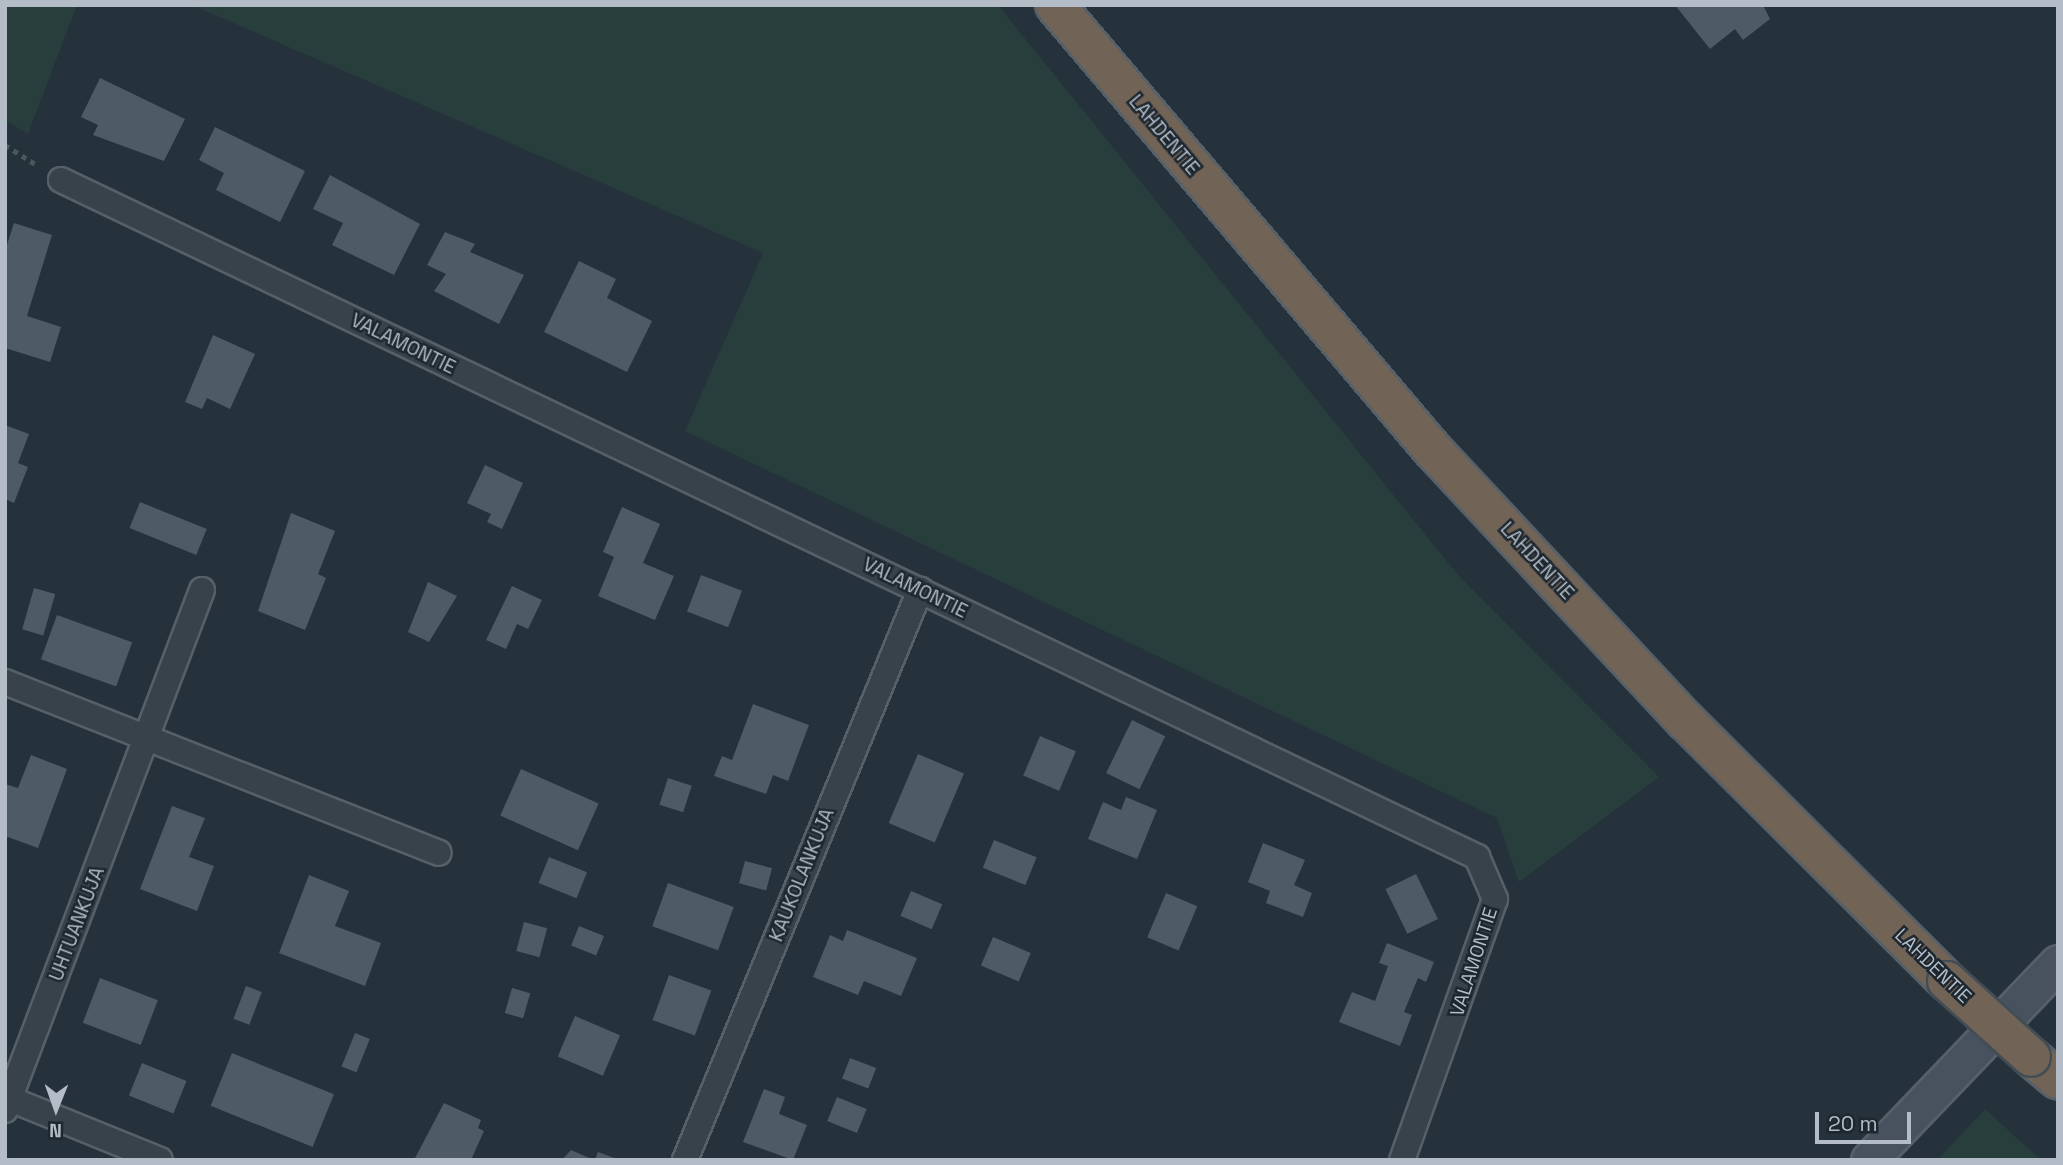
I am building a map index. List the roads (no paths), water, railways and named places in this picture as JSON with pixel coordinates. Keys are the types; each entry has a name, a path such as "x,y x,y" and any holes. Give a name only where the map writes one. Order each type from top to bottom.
{"highway":[{"name":"LAHDENTIE","path":"1055,5 1432,449 1686,721 1947,982 2045,1069"}],"street":[{"name":"VALAMONTIE","path":"61,180 1477,857 1495,899 1402,1160"},
{"name":"UHTUANKUJA","path":"7,1102 202,590"},
{"name":"KAUKOLANKUJA","path":"685,1160 920,590"},
{"path":"5,682 439,853"},
{"path":"1869,1160 2058,963"},
{"path":"7,1102 160,1160"}]}
